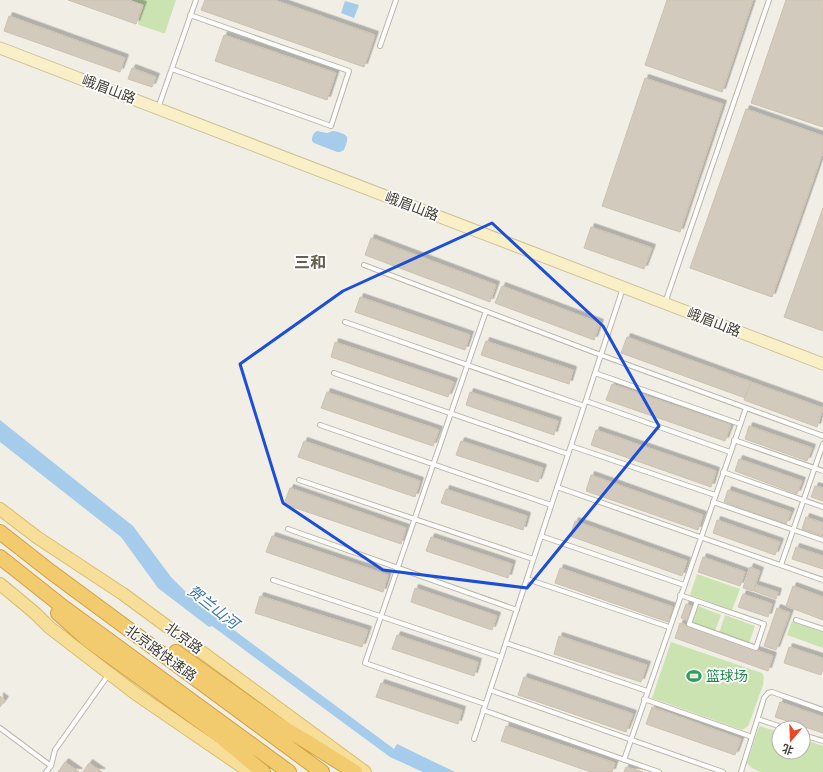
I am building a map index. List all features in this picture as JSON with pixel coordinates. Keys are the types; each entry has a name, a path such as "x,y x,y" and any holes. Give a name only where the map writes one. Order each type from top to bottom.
{"highway":[{"name":"北京路快速路","path":"0,532 51,572 322,772"},
{"name":"北京路快速路","path":"0,557 69,612 289,772"},
{"path":"0,557 88,640 215,732 263,772"},
{"path":"51,572 123,614 277,724 355,772"}],"main road":[{"name":"北京路","path":"0,509 38,538 123,594 365,772"},
{"path":"0,584 49,627 136,694 250,772"}],"street":[{"name":"峨眉山路","path":"0,48 823,364"}],"lane":[{"path":"158,108 196,0"},
{"path":"380,46 396,0"},
{"path":"665,304 769,0"},
{"path":"172,69 331,126 350,71 190,16"},
{"path":"364,265 601,355 823,436"},
{"path":"474,739 623,287"},
{"path":"485,704 365,663 486,311"},
{"path":"345,322 584,406"},
{"path":"334,373 568,454"},
{"path":"595,374 740,424"},
{"path":"586,401 730,452"},
{"path":"624,760 746,408"},
{"path":"320,425 551,505"},
{"path":"734,440 823,471"},
{"path":"781,565 823,444"},
{"path":"571,446 715,495"},
{"path":"723,472 823,507"},
{"path":"299,480 533,559"},
{"path":"557,487 823,580"},
{"path":"713,502 823,540"},
{"path":"288,528 517,610"},
{"path":"541,536 684,585"},
{"path":"527,579 669,627"},
{"path":"273,580 501,657"},
{"path":"680,595 764,624 756,648 689,624 697,601"},
{"path":"796,620 823,629"},
{"path":"506,643 647,692"},
{"path":"46,772 51,766 54,750 109,673"},
{"path":"490,690 723,772"},
{"path":"741,772 764,698 768,693 772,692 823,710"},
{"path":"644,699 752,737"},
{"path":"483,710 659,772"},
{"path":"758,719 771,724"},
{"path":"0,728 51,766"},
{"path":"811,737 823,741"}],"highlighted area":[{"path":"492,223 603,326 659,426 527,588 383,570 283,503 240,364 343,291"}],"green space":[{"path":"131,0 176,0 165,33 139,25 138,23 144,5"},
{"path":"697,574 740,589 732,610 690,595"},
{"path":"698,606 721,615 715,631 692,623"},
{"path":"725,615 755,626 749,643 719,633"},
{"path":"792,621 823,631 823,648 787,635"},
{"path":"671,642 762,673 764,677 763,685 747,727 742,730 652,698"},
{"path":"760,726 771,729 771,760 811,760 811,742 823,746 823,772 761,772 755,770 747,763"}],"water":[{"path":"345,1 359,5 354,18 341,13"},
{"path":"317,131 327,133 334,131 345,135 347,137 347,142 344,150 337,152 314,143 312,141 313,137"},
{"path":"0,420 133,526 171,577 187,593 215,616 394,749 397,744 455,772 423,772 390,757 212,626 209,627 158,588 121,537 0,442"}],"building":[{"path":"68,0 128,0 143,5 136,24"},
{"path":"205,0 274,0 375,35 364,67 201,10"},
{"path":"667,0 753,0 722,92 645,65"},
{"path":"786,0 823,0 823,127 751,103"},
{"path":"9,16 125,58 120,72 4,31"},
{"path":"224,35 336,73 327,100 215,61"},
{"path":"132,68 156,77 152,87 128,79"},
{"path":"645,78 723,104 680,232 602,206"},
{"path":"746,109 823,136 823,152 772,297 690,268"},
{"path":"823,208 823,331 784,317"},
{"path":"591,227 652,248 644,269 584,248"},
{"path":"371,238 496,285 490,302 365,255"},
{"path":"502,286 600,323 594,340 495,303"},
{"path":"360,297 470,335 465,350 355,312"},
{"path":"627,337 751,382 745,398 621,353"},
{"path":"486,341 573,370 569,384 481,355"},
{"path":"335,342 454,382 448,397 331,357"},
{"path":"751,382 823,408 817,427 744,400"},
{"path":"612,384 731,425 725,441 606,400"},
{"path":"327,392 439,430 433,446 321,408"},
{"path":"470,392 558,421 554,435 466,405"},
{"path":"749,426 812,448 807,461 745,439"},
{"path":"596,430 716,471 711,487 591,445"},
{"path":"304,441 420,481 415,497 298,457"},
{"path":"461,441 543,468 538,482 456,455"},
{"path":"739,459 802,481 797,494 735,471"},
{"path":"591,475 703,515 698,530 586,491"},
{"path":"815,486 823,488 823,501 811,497"},
{"path":"290,488 406,528 401,544 284,504"},
{"path":"446,489 527,516 523,530 441,503"},
{"path":"728,490 791,512 786,524 724,502"},
{"path":"806,517 823,523 823,536 802,529"},
{"path":"717,520 780,542 775,555 713,533"},
{"path":"575,521 687,561 682,576 570,536"},
{"path":"272,536 388,575 383,592 266,552"},
{"path":"431,537 512,564 508,578 426,551"},
{"path":"796,547 823,556 823,569 792,559"},
{"path":"703,557 745,572 740,586 698,572"},
{"path":"750,567 760,571 753,591 743,588"},
{"path":"560,568 673,607 668,622 555,583"},
{"path":"756,585 778,592 776,599 754,591"},
{"path":"793,586 823,597 823,620 786,606"},
{"path":"415,588 497,616 492,630 411,602"},
{"path":"743,594 772,604 768,617 738,607"},
{"path":"260,596 368,630 362,647 255,613"},
{"path":"686,604 692,606 687,620 681,618"},
{"path":"777,608 790,613 776,650 764,646"},
{"path":"680,623 773,656 768,671 675,638"},
{"path":"397,635 478,662 474,676 392,649"},
{"path":"559,636 647,665 641,682 554,654"},
{"path":"789,647 823,658 823,669 821,675 784,663"},
{"path":"524,677 633,714 626,732 518,695"},
{"path":"381,683 462,710 458,724 376,697"},
{"path":"0,696 5,700 0,707"},
{"path":"780,702 823,717 823,733 811,729 811,720 784,720 775,717"},
{"path":"652,707 741,739 735,755 646,724"},
{"path":"506,726 615,763 612,772 591,772 501,741"},
{"path":"65,762 79,772 58,772"},
{"path":"89,763 102,772 83,772"},
{"path":"626,767 643,772 624,772"}],"place":[{"name":"篮球场","path":"694,676"}],"district":[{"name":"三和","path":"310,262"}],"water label":[{"name":"贺兰山河","path":"213,607"}]}
